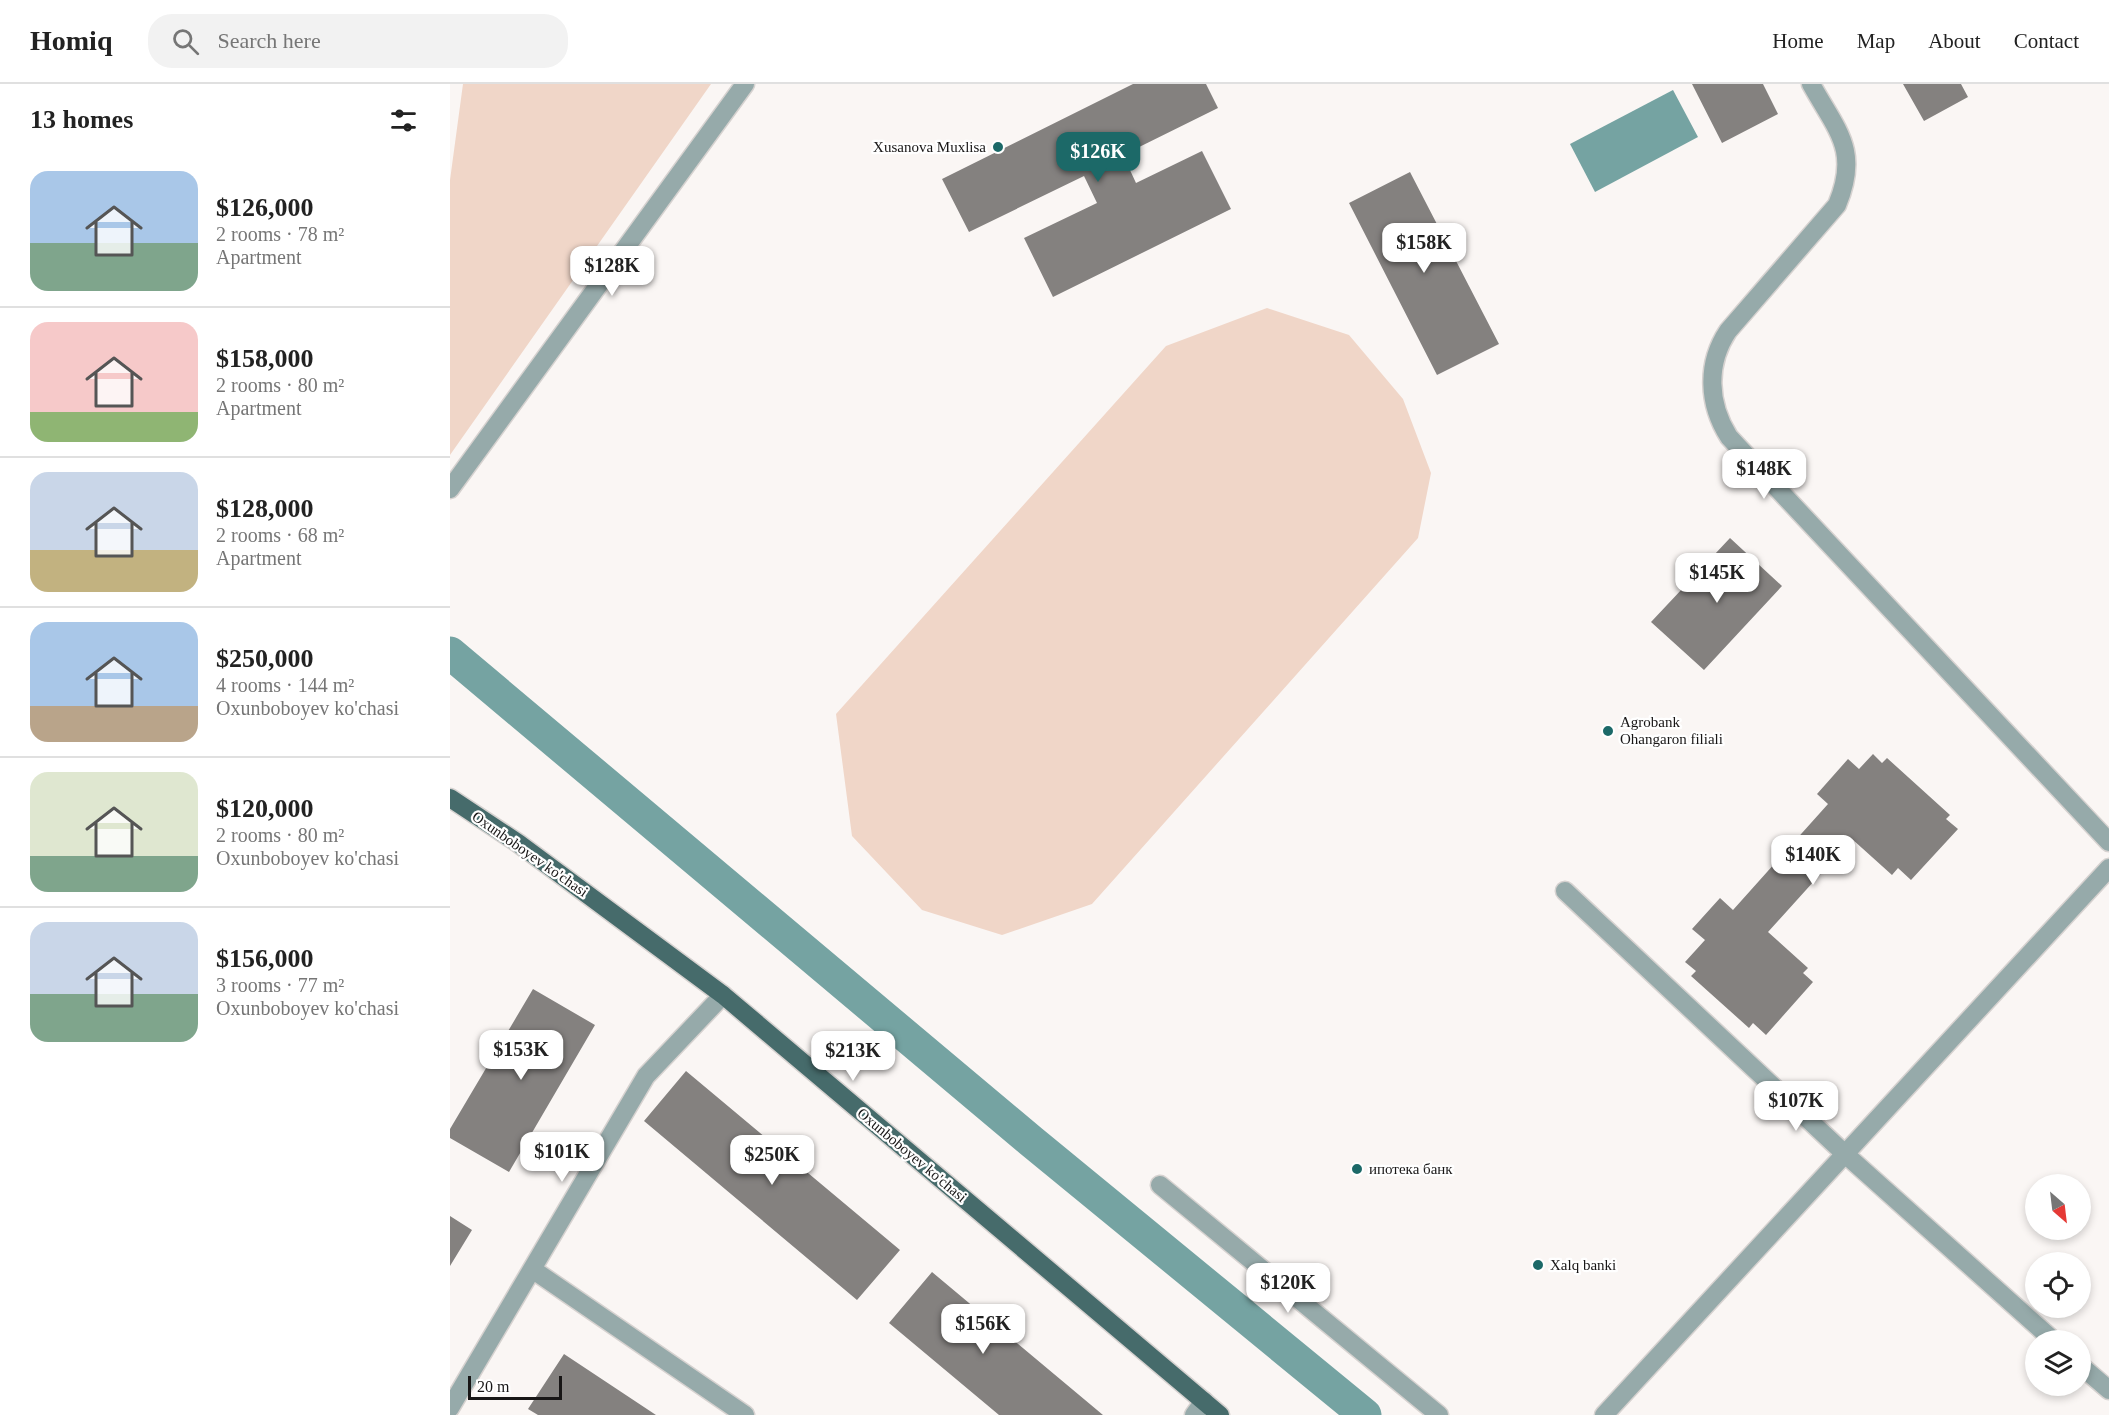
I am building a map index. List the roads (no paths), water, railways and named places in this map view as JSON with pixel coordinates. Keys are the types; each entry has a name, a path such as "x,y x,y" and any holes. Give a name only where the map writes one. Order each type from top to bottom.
{"main road":[{"name":"Oxunboboyev ko'chasi","path":"450,798 518,843 723,995 1199,1408 1220,1415"}],"street":[{"path":"450,489 745,84"},
{"path":"1811,84 1844,143 1847,157 1844,189 1837,205 1720,343 1713,371 1717,414 1729,437 2109,842"},
{"path":"1604,1415 2109,868"},
{"path":"1565,891 1845,1154 2042,1330"},
{"path":"455,1410 532,1269 646,1076 723,995"},
{"path":"1160,1185 1440,1415"},
{"path":"532,1269 744,1415"},
{"path":"2091,1374 2109,1390"}],"water":[{"path":"1673,90 1698,137 1595,192 1570,144"}],"waterway":[{"path":"450,653 1031,1141 1365,1415"}],"place":[{"name":"Xusanova Muxlisa","path":"998,147"},
{"name":"Agrobank Ohangaron filiali","path":"1608,731"},
{"name":"ипотека банк","path":"1357,1169"},
{"name":"Xalq banki","path":"1538,1265"}]}
